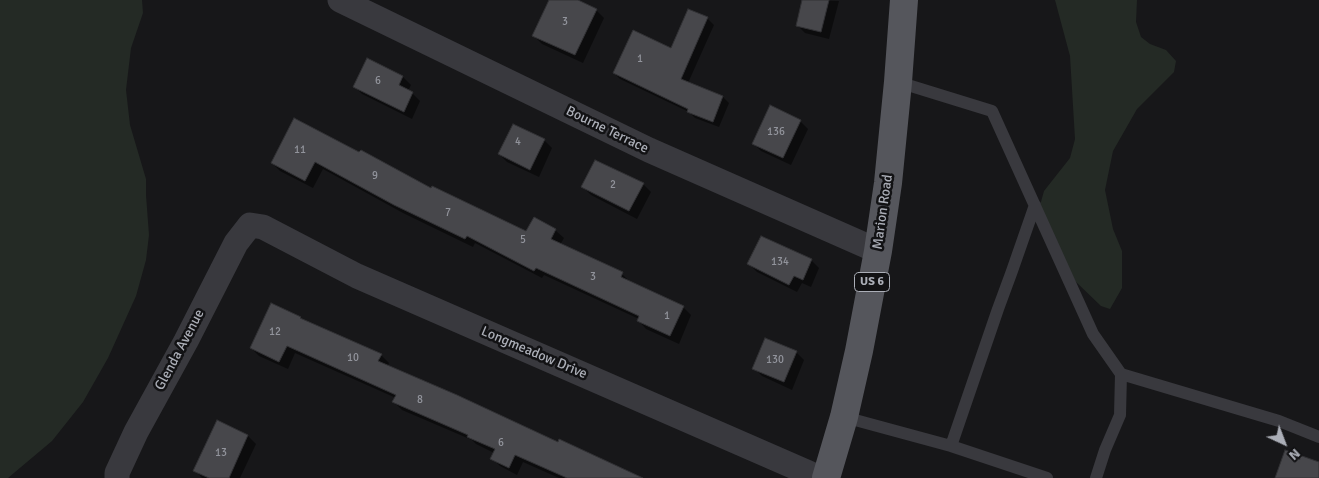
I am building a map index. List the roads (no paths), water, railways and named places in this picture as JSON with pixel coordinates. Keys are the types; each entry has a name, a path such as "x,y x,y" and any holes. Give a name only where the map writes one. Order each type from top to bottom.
{"main road":[{"name":"Marion Road","path":"826,478 844,417 878,251 888,183 904,0"}],"street":[{"name":"Bourne Terrace","path":"340,0 649,150 878,251"},
{"name":"Glenda Avenue","path":"117,478 116,473 136,432 186,341 236,243 250,225"},
{"name":"Longmeadow Drive","path":"250,225 263,227 357,276 820,478"}],"lane":[{"path":"898,82 992,111 1093,334 1121,374 1120,415 1105,450 1096,478"},
{"path":"951,446 1035,206"},
{"path":"1121,374 1279,421 1319,437"},
{"path":"844,417 951,446 1047,478"}]}
